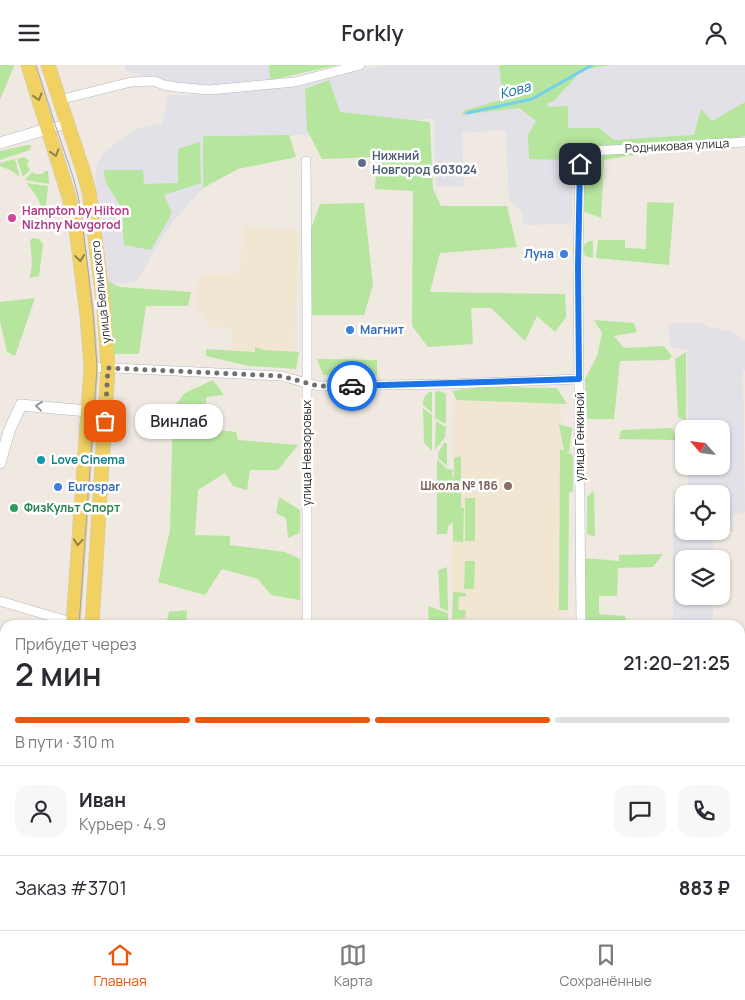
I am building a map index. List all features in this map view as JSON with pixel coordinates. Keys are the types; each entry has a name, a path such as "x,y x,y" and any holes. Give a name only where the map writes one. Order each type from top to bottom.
{"main road":[{"name":"улица Белинского","path":"28,65 69,197 76,229 87,315 91,367 75,620"},
{"name":"улица Белинского","path":"48,65 89,191 104,308 108,368 92,620"}],"street":[{"path":"59,100 131,82 154,81 176,87 209,90 295,82 360,65"},
{"path":"0,143 67,124"},
{"name":"Родниковая улица","path":"580,159 593,151 745,143"},
{"name":"улица Генкиной","path":"580,159 578,267 581,620"},
{"name":"улица Невзоровых","path":"306,161 308,303 307,620"},
{"path":"91,367 281,376 318,386 451,384 579,379"},
{"path":"1,455 21,405 88,411"},
{"path":"0,601 59,620"}],"shaded area":[{"path":"124,65 270,65 270,80 203,87 140,75 126,71"},
{"path":"383,65 500,65 503,99 463,111 554,101 582,70 611,65 745,65 745,138 573,156 572,224 523,225 523,214 509,199 506,132 503,130 462,133 464,186 436,187 434,118 312,136 204,136 203,188 173,221 136,282 109,284 95,178 97,164 103,153 134,130 162,123 168,95 295,87"},
{"path":"244,227 298,230 295,364 231,362 232,328 211,327 196,308 198,281 201,274 235,274 240,266"},
{"path":"672,323 703,323 709,327 733,332 745,341 745,370 743,370 745,512 733,516 734,531 730,532 730,485 688,485 688,475 730,475 730,420 688,420 687,350 670,347 668,326"},
{"name":"Школа № 186","path":"560,390 562,424 562,619 457,619 458,594 452,593 454,395"},
{"path":"673,506 675,506 675,540 713,540 713,550 675,550 675,605 713,605 713,620 673,620"}],"green space":[{"path":"0,65 14,66 0,100"},
{"path":"270,65 338,65 270,80"},
{"path":"499,65 611,65 582,70 554,101 547,103 548,107 568,106 568,128 599,128 614,140 694,135 701,109 712,121 745,102 745,136 604,160 601,218 577,209 575,171 562,160 529,159 528,135 536,121 519,108 462,115 463,111 503,99"},
{"path":"329,80 340,112 430,122 433,189 441,206 507,206 517,247 440,253 430,292 565,294 566,317 555,332 537,316 525,341 491,308 471,308 473,344 428,347 412,326 413,191 375,189 377,157 322,159 307,130 305,89"},
{"path":"289,135 296,157 238,169 203,188 203,136"},
{"path":"200,142 201,183 164,195 172,213 151,250 124,245 121,207 105,181 104,170 143,170 144,184 178,183 178,149"},
{"path":"31,145 30,150 0,160 0,151"},
{"path":"24,157 29,161 27,165 30,170 23,177 17,159"},
{"path":"15,159 20,177 0,166 0,163"},
{"path":"48,171 49,184 25,180 32,172 42,174"},
{"path":"26,183 48,186 45,215 41,214 39,201"},
{"path":"647,202 674,203 669,265 596,258 598,240 625,240 625,248 646,249"},
{"path":"364,203 373,285 364,315 310,315 311,229 320,204"},
{"path":"33,238 39,239 43,244 39,276 29,278 32,264 30,240"},
{"path":"589,241 593,241 593,258 585,256 583,249"},
{"path":"105,280 120,287 191,292 188,306 146,306 139,354 111,354"},
{"path":"35,298 15,356 7,352 0,321 0,302"},
{"path":"594,320 634,323 637,332 614,336 624,348 664,346 672,356 668,360 620,361 614,419 587,419 585,379 597,356 602,333"},
{"path":"255,347 264,350 299,352 296,369 249,366 206,356 206,349 255,352"},
{"path":"686,352 686,420 678,417 675,359"},
{"path":"317,359 377,360 377,376 323,375"},
{"path":"213,380 224,395 206,397 206,429 236,432 238,440 298,445 278,470 250,470 247,490 233,486 225,473 198,490 195,535 230,536 230,545 285,552 300,559 300,600 271,595 258,579 222,569 205,595 158,582 170,530 173,408 185,393"},
{"path":"482,387 557,388 567,404 457,400 452,391"},
{"path":"440,391 446,394 446,424 435,418 435,392"},
{"path":"429,392 432,392 432,413 423,405 424,398"},
{"path":"423,408 432,415 432,451 424,443"},
{"path":"436,421 446,427 445,437 435,450"},
{"path":"559,424 572,428 569,452 566,452 573,455 573,491 569,493 568,610 559,610 560,449 564,451"},
{"path":"672,428 675,440 619,439 621,430"},
{"path":"444,443 447,443 447,466 438,458 438,453"},
{"path":"461,456 461,507 464,508 463,542 453,541 453,522 448,526 447,534 437,534 437,459 447,469 453,470 452,476 454,477 454,458"},
{"path":"594,491 595,537 587,534 587,497"},
{"path":"279,497 300,510 300,533 288,538 286,518 276,513"},
{"path":"465,498 475,498 475,541 465,541"},
{"path":"663,554 653,567 618,568 617,596 599,596 599,614 625,616 626,620 584,620 583,558 619,561 619,555"},
{"path":"465,561 475,561 474,589 464,589"},
{"path":"447,567 448,611 440,608 438,570"},
{"path":"453,592 466,593 466,596 459,597 458,610 466,610 465,618 452,619"},
{"path":"428,606 448,613 448,620 429,620"},
{"path":"187,610 186,620 167,620 169,612"}],"waterway":[{"name":"Кова","path":"467,113 532,99 592,65"}],"tram line":[{"path":"36,65 77,192 81,210 93,313 97,367 79,620"}],"way so far":[{"path":"105,421 108,368 281,376 318,386 352,386"}],"place":[{"name":"Нижний Новгород 603024","path":"362,163"},
{"name":"Hampton by Hilton Nizhny Novgorod","path":"12,218"},
{"name":"Луна","path":"564,254"},
{"name":"Магнит","path":"350,330"},
{"name":"Винлаб","path":"105,421"},
{"name":"Love Cinema","path":"41,460"},
{"name":"Школа № 186","path":"508,486"},
{"name":"Eurospar","path":"58,487"},
{"name":"ФизКульт Спорт","path":"14,508"}],"route":[{"path":"352,386 579,379 578,267 580,164"}]}
